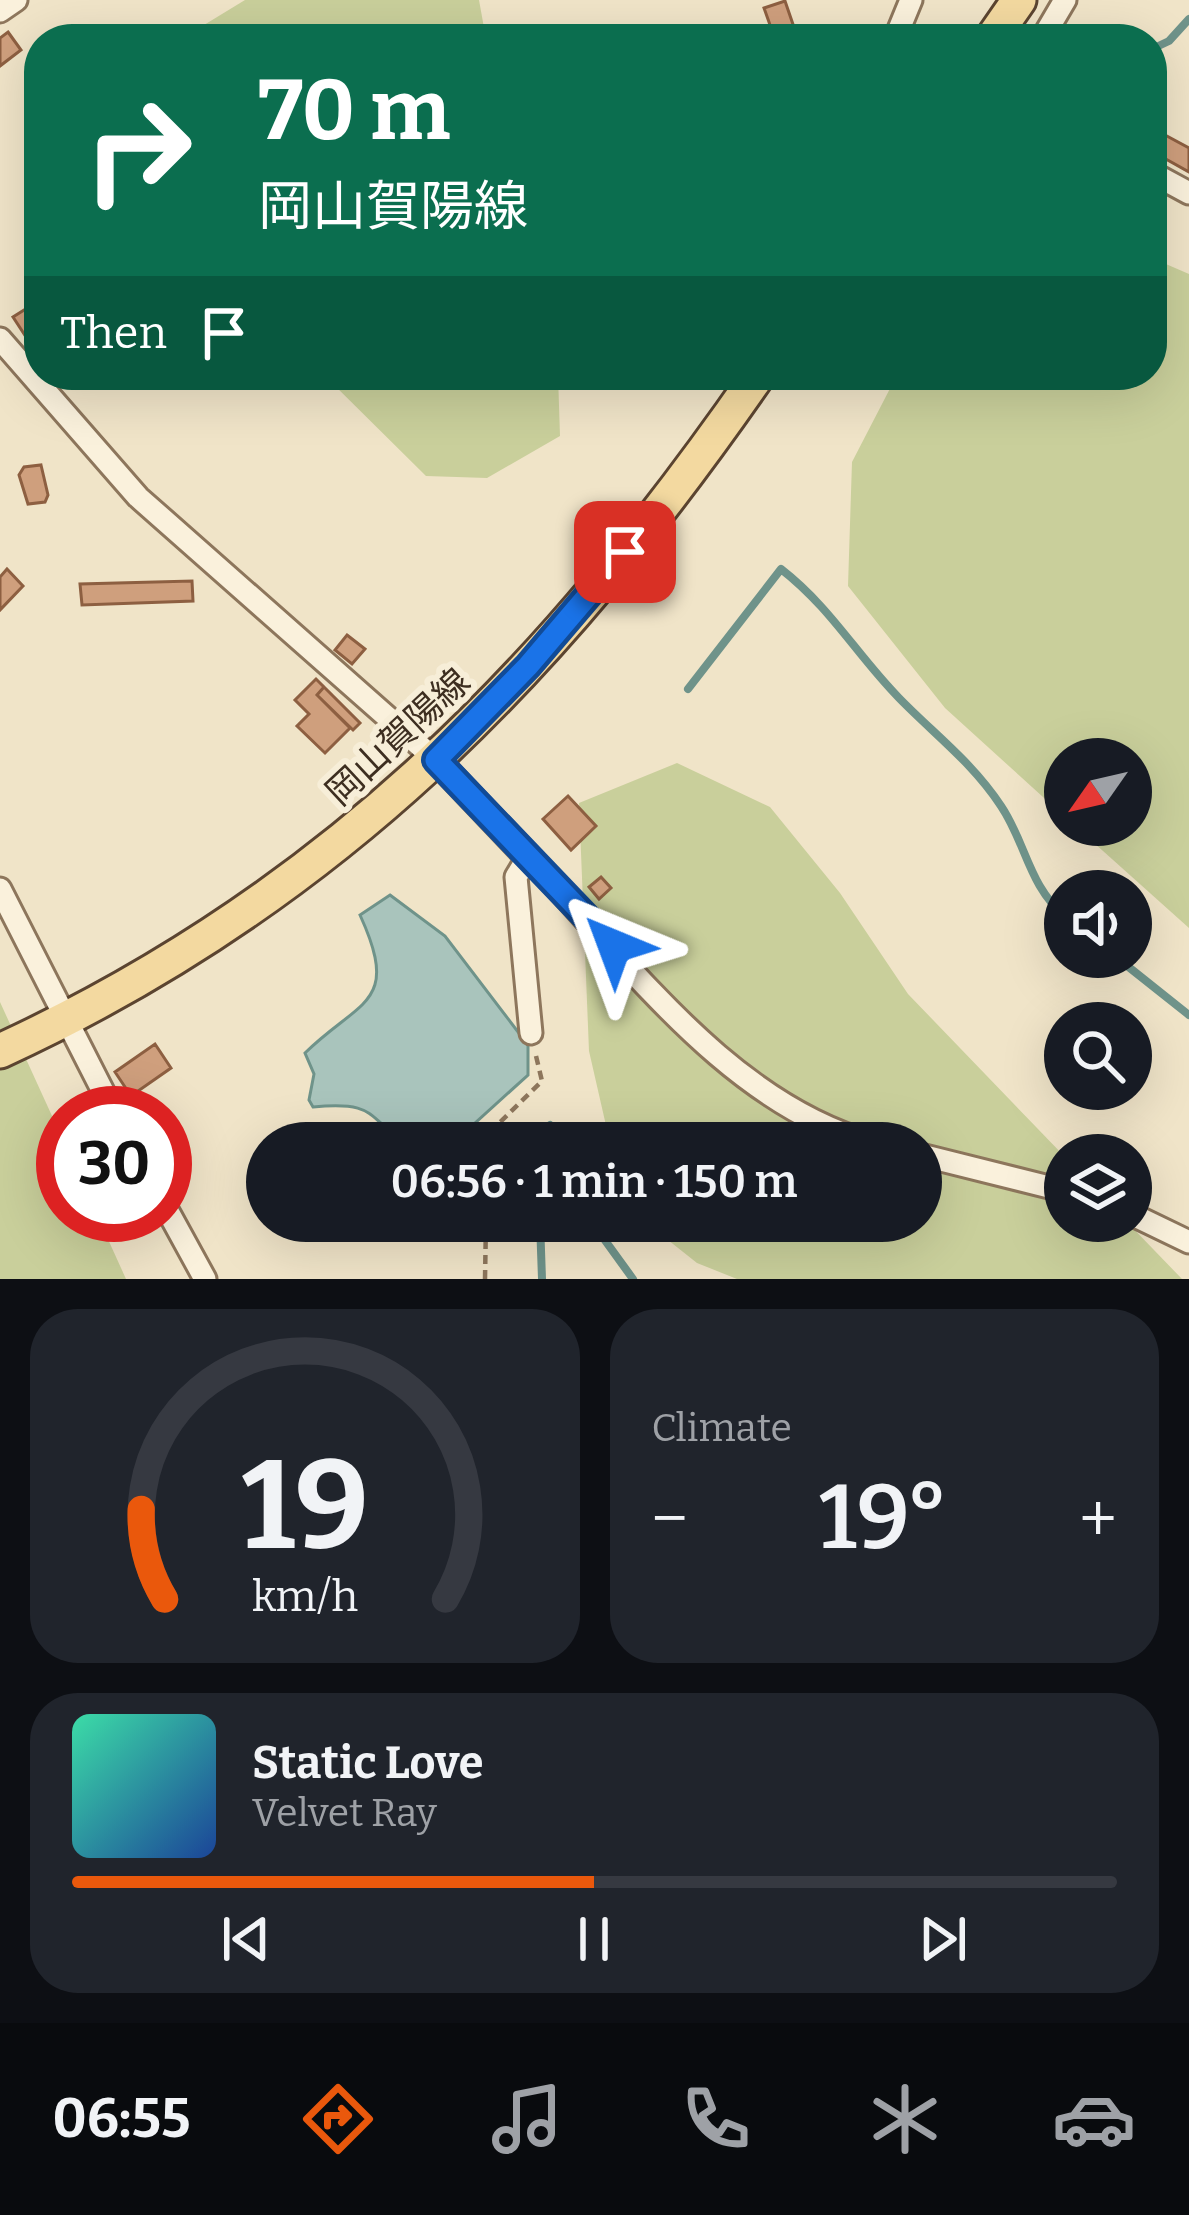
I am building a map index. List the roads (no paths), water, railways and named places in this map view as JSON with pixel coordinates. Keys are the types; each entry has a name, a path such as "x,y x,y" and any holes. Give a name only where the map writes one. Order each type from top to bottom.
{"main road":[{"name":"岡山賀陽線","path":"0,1051 64,1022 211,940 286,888 436,760 575,614 747,390"}],"street":[{"path":"0,11 16,0"},
{"path":"0,339 24,366"},
{"path":"45,390 138,497 436,760 723,1060 786,1107 822,1122"},
{"path":"529,857 516,877 531,1033"},
{"path":"0,889 99,1086"},
{"path":"942,1160 1044,1186"},
{"path":"1152,1224 1189,1242"},
{"path":"185,1242 205,1279"}],"water":[{"path":"390,895 445,936 528,1045 528,1075 476,1122 380,1122 363,1110 313,1107 309,1100 314,1074 305,1053 357,1009 375,984 372,945 360,915"}],"waterway":[{"path":"1167,42 1189,19"},
{"path":"688,689 781,569 990,790 1044,893"},
{"path":"1142,978 1189,1015"},
{"path":"541,1242 542,1279"},
{"path":"606,1242 633,1279"}]}
